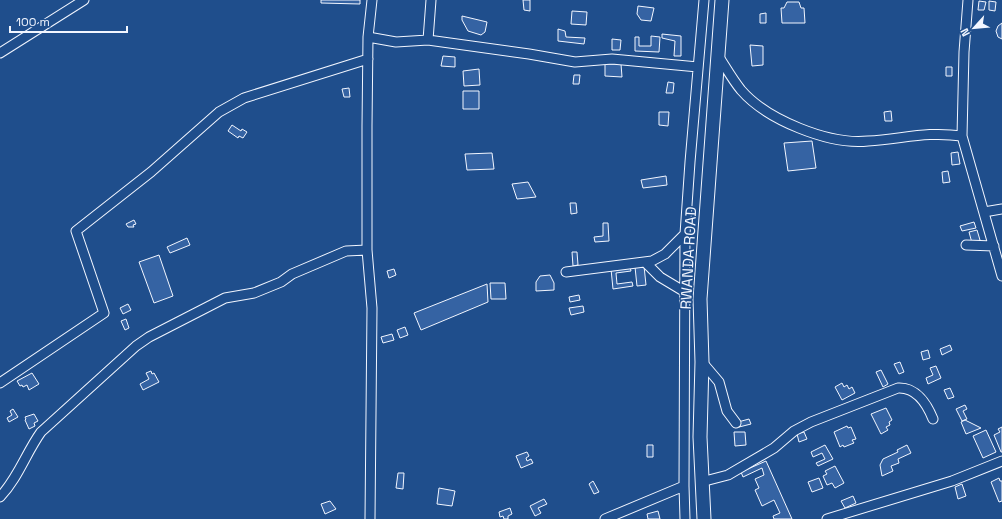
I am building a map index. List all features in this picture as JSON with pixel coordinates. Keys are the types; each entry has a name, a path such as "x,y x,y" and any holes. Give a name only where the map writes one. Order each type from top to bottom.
{"highway":[{"name":"RWANDA ROAD","path":"704,519 701,482 702,362 700,299 722,0"}],"street":[{"path":"0,53 84,0"},
{"path":"370,519 372,316 367,250 368,37 372,0"},
{"path":"428,40 431,0"},
{"path":"686,519 684,486 685,234 704,0"},
{"path":"968,0 964,52 962,136 1002,276"},
{"path":"368,37 396,42 428,40 575,62 612,59 698,67"},
{"path":"717,54 741,89 752,101 784,122 822,135 850,142 868,142 927,133 962,136"},
{"path":"0,383 104,313 76,231 151,172 219,112 244,98 368,59"},
{"path":"984,212 1002,210"},
{"path":"566,272 646,263 658,259 665,254 685,234"},
{"path":"966,245 994,246"},
{"path":"0,497 12,483 30,447 41,432 136,346 149,337 225,298 254,293 281,282 292,274 346,251 367,250"},
{"path":"646,263 660,277 685,292"},
{"path":"702,362 719,382 727,411 736,423"},
{"path":"701,482 728,475 770,451 794,431 806,425 898,388 907,389 922,400 933,419"},
{"path":"827,519 952,481 1002,461"},
{"path":"605,519 684,486"}],"building":[{"path":"321,0 360,0 360,4 321,3"},
{"path":"523,0 530,0 530,11 524,10"},
{"path":"979,1 986,2 984,10 978,10"},
{"path":"989,1 996,2 995,11 989,10"},
{"path":"787,2 799,2 801,8 804,8 805,23 782,23 781,8 784,8"},
{"path":"638,6 654,8 651,21 641,20 637,14"},
{"path":"572,11 587,12 586,25 571,24"},
{"path":"766,13 766,23 760,23 760,14"},
{"path":"462,16 487,22 485,32 481,35 468,31 462,20"},
{"path":"1002,23 1002,39 998,37 996,31 998,26"},
{"path":"558,29 565,31 566,37 585,38 584,44 558,41"},
{"path":"662,34 681,36 681,56 674,56 675,41 662,38"},
{"path":"651,36 660,37 659,52 635,51 635,37 639,37 639,46 651,46"},
{"path":"612,39 621,40 620,50 612,50"},
{"path":"750,45 763,46 763,65 752,66"},
{"path":"443,56 455,57 455,67 441,66"},
{"path":"605,64 621,64 622,77 605,76"},
{"path":"946,67 952,67 952,76 946,76"},
{"path":"479,69 480,85 464,86 463,71"},
{"path":"574,75 580,75 579,84 573,84"},
{"path":"668,82 674,83 673,93 666,93"},
{"path":"349,88 350,97 344,97 342,89"},
{"path":"463,91 479,91 479,109 463,109"},
{"path":"891,111 892,121 885,121 884,112"},
{"path":"659,112 669,112 668,126 659,125"},
{"path":"232,125 241,131 242,129 247,132 243,138 239,136 238,138 228,131"},
{"path":"812,141 816,168 788,171 784,143"},
{"path":"958,152 960,164 952,165 951,153"},
{"path":"492,153 494,169 467,170 465,154"},
{"path":"948,171 950,182 943,183 942,172"},
{"path":"666,176 667,185 643,188 641,180"},
{"path":"528,182 536,197 517,199 512,184"},
{"path":"570,203 576,203 577,213 571,214"},
{"path":"134,220 136,224 133,225 134,227 128,227 126,224"},
{"path":"974,222 976,228 962,231 960,226"},
{"path":"603,223 608,223 609,241 595,242 594,237 603,236"},
{"path":"977,230 980,240 972,243 969,232"},
{"path":"187,238 190,245 170,253 167,247"},
{"path":"572,252 577,252 578,265 573,266"},
{"path":"159,255 173,296 154,303 139,262"},
{"path":"644,266 646,285 637,286 635,267"},
{"path":"630,267 631,271 616,273 617,284 632,282 633,286 613,289 611,269"},
{"path":"394,269 396,275 389,278 387,271"},
{"path":"550,275 554,283 554,290 536,291 536,282 540,276"},
{"path":"490,283 505,283 506,299 491,299"},
{"path":"487,284 488,302 421,330 414,313"},
{"path":"579,295 580,300 570,302 569,297"},
{"path":"128,304 131,310 123,314 120,308"},
{"path":"583,306 584,312 571,315 569,308"},
{"path":"126,319 129,328 125,330 121,321"},
{"path":"405,327 408,335 400,338 397,330"},
{"path":"392,334 394,340 383,343 381,337"},
{"path":"950,345 952,350 942,355 940,349"},
{"path":"928,350 930,358 923,360 921,352"},
{"path":"900,362 904,372 899,374 894,364"},
{"path":"936,366 941,378 928,384 926,378 933,375 930,368"},
{"path":"881,370 888,384 883,387 876,372"},
{"path":"151,371 152,374 154,373 159,382 143,390 140,384 149,379 146,373"},
{"path":"32,373 39,384 29,390 27,385 23,387 22,385 20,386 17,381"},
{"path":"842,383 844,387 847,385 849,389 852,387 855,393 842,400 835,387"},
{"path":"950,388 954,397 948,399 944,390"},
{"path":"965,405 967,409 963,411 967,419 962,421 956,409"},
{"path":"886,408 892,420 889,422 890,425 886,427 888,430 881,434 871,414"},
{"path":"13,409 18,417 9,422 7,418 12,415 10,411"},
{"path":"34,414 38,421 34,423 35,426 29,429 25,417"},
{"path":"749,419 751,424 739,427 738,422"},
{"path":"965,420 981,428 966,434 961,422"},
{"path":"847,426 848,428 851,427 856,439 852,440 854,443 840,447 834,432"},
{"path":"1002,427 1001,452 994,435 1000,432 998,429"},
{"path":"986,430 996,452 983,458 973,436"},
{"path":"734,432 745,432 746,445 735,446"},
{"path":"804,432 807,439 799,442 797,434"},
{"path":"647,445 653,445 653,457 647,457"},
{"path":"825,445 833,459 818,466 816,463 825,459 822,453 813,457 811,452"},
{"path":"907,445 911,453 898,459 899,463 891,466 893,471 882,476 880,465 883,459 898,452 897,450"},
{"path":"527,452 529,456 526,458 527,461 531,459 533,463 521,468 516,456"},
{"path":"766,461 792,519 774,519 773,516 780,513 774,500 762,506 755,490 759,488 755,479 764,475 762,468 743,477 741,472"},
{"path":"835,466 844,483 835,488 832,483 827,485 823,476 827,474 825,471"},
{"path":"398,473 404,473 403,489 396,488"},
{"path":"819,478 823,488 812,492 808,482"},
{"path":"999,478 1000,481 1002,481 1002,501 999,502 991,482"},
{"path":"593,481 599,492 594,494 589,484"},
{"path":"962,484 966,496 958,499 955,487"},
{"path":"439,488 455,491 452,506 437,504"},
{"path":"853,496 856,503 845,508 841,501"},
{"path":"544,499 547,504 538,508 541,513 535,516 530,506"},
{"path":"330,501 336,509 325,514 321,504"},
{"path":"510,508 512,514 508,516 508,519 504,519 503,516 500,517 499,512"},
{"path":"658,511 660,519 648,519 647,514"}]}
